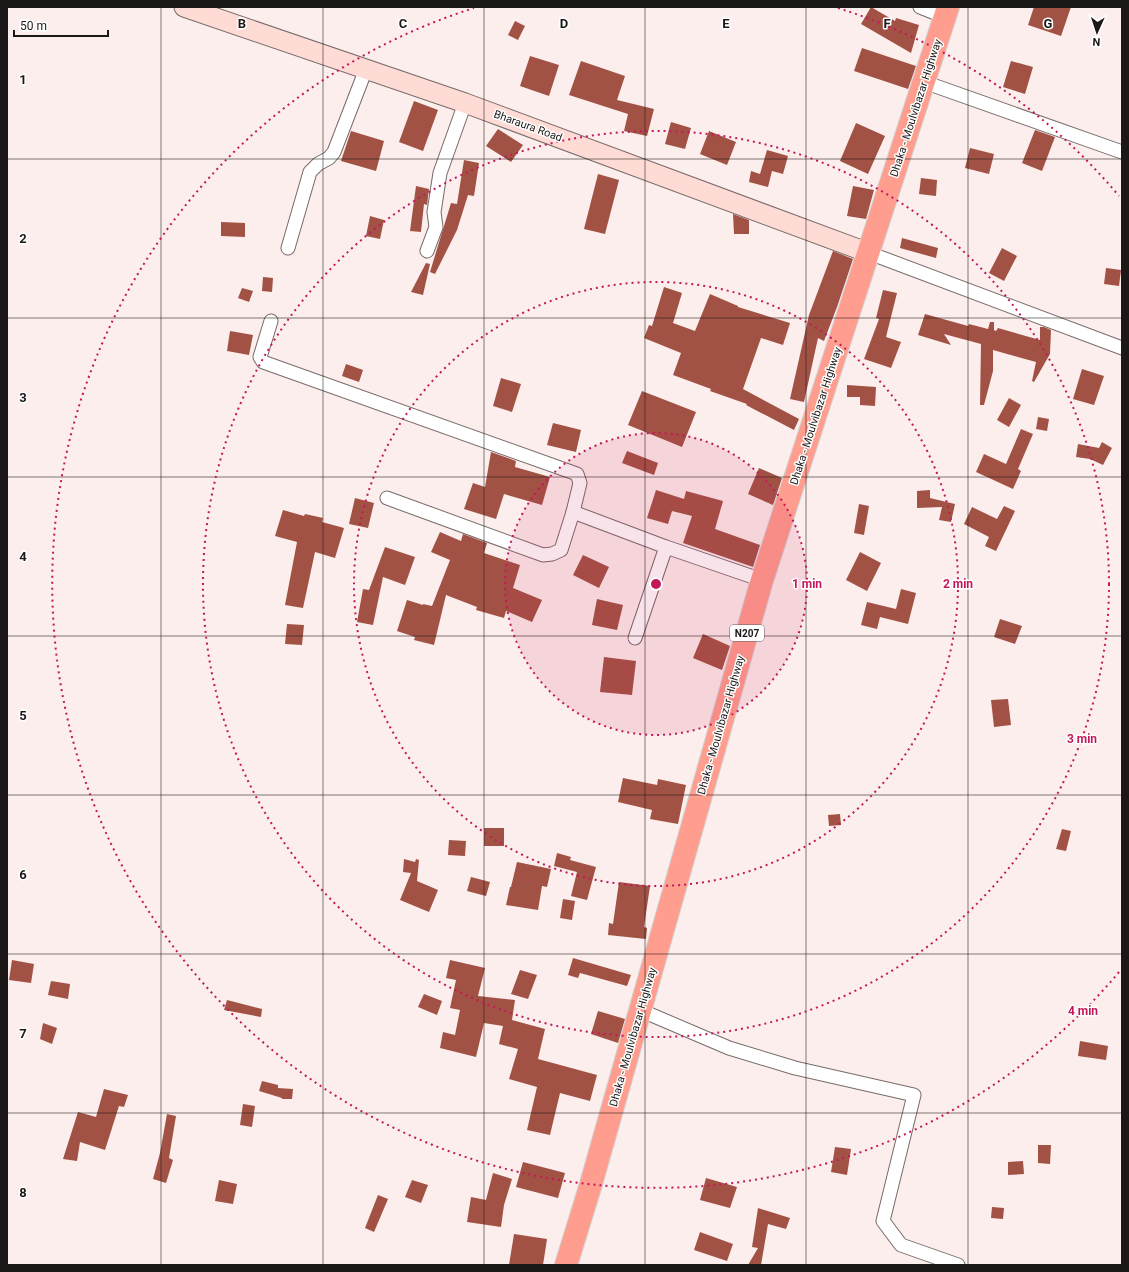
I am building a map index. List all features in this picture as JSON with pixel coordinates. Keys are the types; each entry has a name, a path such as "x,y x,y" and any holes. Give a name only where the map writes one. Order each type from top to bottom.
{"highway":[{"name":"Dhaka - Moulvibazar Highway","path":"566,1265 591,1184 762,580 947,12"}],"main road":[{"name":"Bharaura Road","path":"185,7 466,103 869,253"}],"street":[{"path":"920,7 947,12"},
{"path":"288,248 310,172 318,164 329,158 334,152 366,69"},
{"path":"924,82 1122,152"},
{"path":"427,251 436,227 434,212 440,173 466,103"},
{"path":"869,253 1122,348"},
{"path":"271,321 260,357 263,362 577,474 580,483 573,512 560,550 552,554 543,555 387,498"},
{"path":"573,512 666,547 762,580"},
{"path":"635,638 666,547"},
{"path":"640,1010 729,1048 795,1068 914,1095 883,1221 901,1245 958,1265"}],"building":[{"path":"871,7 895,21 896,18 919,25 911,53 861,24"},
{"path":"1034,7 1071,7 1061,36 1028,25"},
{"path":"515,21 525,26 518,40 508,35"},
{"path":"862,48 916,66 908,89 854,71"},
{"path":"530,56 559,65 549,96 520,86"},
{"path":"581,61 625,76 617,100 654,109 647,136 624,131 628,114 569,95"},
{"path":"1011,61 1033,67 1025,94 1003,87"},
{"path":"414,101 438,110 423,151 399,142"},
{"path":"671,122 691,128 685,149 665,144"},
{"path":"856,123 885,136 868,174 840,161"},
{"path":"498,129 523,145 511,162 486,146"},
{"path":"1035,130 1055,137 1042,171 1022,163"},
{"path":"351,131 384,141 376,171 341,161"},
{"path":"709,131 736,142 727,165 700,154"},
{"path":"970,148 994,154 989,174 965,168"},
{"path":"767,150 788,156 783,174 772,171 768,187 749,182 751,171 760,174"},
{"path":"464,160 479,163 474,196 468,195 457,230 435,274 430,272 451,203 457,204"},
{"path":"598,174 619,180 605,234 584,229"},
{"path":"921,178 937,180 936,196 919,194"},
{"path":"416,186 429,189 427,205 424,204 421,232 410,231"},
{"path":"853,186 874,190 866,219 847,216"},
{"path":"733,214 749,220 749,234 734,234"},
{"path":"370,216 384,220 380,239 366,236"},
{"path":"221,222 245,223 245,237 221,236"},
{"path":"902,238 938,248 936,258 900,248"},
{"path":"1002,248 1017,256 1004,281 989,273"},
{"path":"833,251 853,259 824,341 818,338 804,402 790,399 809,315"},
{"path":"426,263 430,264 423,295 411,292"},
{"path":"1106,268 1121,270 1119,286 1104,284"},
{"path":"263,277 273,278 272,292 262,291"},
{"path":"664,287 682,293 673,323 695,331 710,294 738,307 790,323 783,345 761,338 743,389 799,419 794,430 746,405 747,404 710,391 711,389 673,375 681,353 644,338 649,325 652,326"},
{"path":"242,288 253,291 249,302 238,298"},
{"path":"883,290 897,293 886,337 901,342 891,368 864,359 879,319 876,318"},
{"path":"925,314 968,326 969,324 988,329 990,322 994,322 994,330 996,331 998,328 1040,340 1040,327 1044,327 1051,330 1050,354 1034,382 1032,381 1036,362 993,350 993,371 984,405 980,405 981,344 944,334 951,345 918,335"},
{"path":"230,331 253,335 249,355 227,351"},
{"path":"346,364 363,370 359,382 342,376"},
{"path":"1082,369 1104,376 1094,405 1073,399"},
{"path":"501,378 521,384 512,412 493,406"},
{"path":"847,385 876,387 875,406 860,405 860,397 847,397"},
{"path":"642,391 696,412 682,447 628,425"},
{"path":"1009,398 1021,405 1009,427 997,420"},
{"path":"1038,417 1049,419 1047,431 1036,429"},
{"path":"553,423 581,430 576,452 547,445"},
{"path":"1021,429 1033,434 1018,469 1021,471 1013,489 976,472 984,454 1006,464"},
{"path":"1102,442 1112,448 1103,465 1090,459 1076,457 1078,444 1099,448"},
{"path":"627,451 658,463 654,475 622,463"},
{"path":"491,452 516,461 515,467 550,477 542,505 504,494 496,519 464,509 473,483 485,487"},
{"path":"759,468 782,478 773,505 748,494"},
{"path":"656,490 684,499 686,491 723,501 715,529 760,545 753,567 683,543 692,516 672,511 668,524 647,518"},
{"path":"930,490 930,498 955,504 951,522 939,520 942,507 917,508 917,491"},
{"path":"355,498 374,503 368,528 349,524"},
{"path":"859,504 869,506 864,535 854,533"},
{"path":"1004,506 1015,511 996,551 985,546 989,537 964,524 972,507 997,519"},
{"path":"283,510 304,516 305,514 323,518 322,522 344,528 335,558 315,552 303,608 285,605 297,542 275,536"},
{"path":"440,532 461,541 463,534 487,543 484,553 520,565 513,588 542,600 532,622 506,611 504,618 476,610 477,607 446,595 434,645 414,640 415,637 397,631 407,600 432,606 450,560 431,552"},
{"path":"385,547 415,557 405,585 383,577 373,625 357,622 363,589 369,590"},
{"path":"860,552 881,563 867,591 846,580"},
{"path":"583,555 609,567 599,588 573,575"},
{"path":"901,589 916,593 908,624 880,617 877,629 861,625 867,602 896,609"},
{"path":"597,599 623,605 617,630 592,625"},
{"path":"1000,619 1022,626 1015,644 994,637"},
{"path":"287,624 304,625 302,645 285,644"},
{"path":"703,634 730,646 722,670 693,658"},
{"path":"604,657 636,661 632,695 600,692"},
{"path":"1008,699 1011,725 994,727 991,700"},
{"path":"623,778 657,785 658,779 686,785 678,824 650,819 652,810 618,802"},
{"path":"840,814 841,825 829,826 828,815"},
{"path":"484,828 504,828 504,846 484,846"},
{"path":"1062,829 1071,831 1066,851 1056,849"},
{"path":"449,840 466,841 465,856 448,855"},
{"path":"557,853 571,857 570,860 596,867 587,900 571,896 577,872 554,866"},
{"path":"404,859 415,862 416,859 419,860 417,881 438,890 429,912 400,900 411,873 403,872"},
{"path":"517,862 551,869 547,887 542,886 538,910 506,905"},
{"path":"471,877 490,882 486,896 467,891"},
{"path":"619,882 650,886 644,927 647,928 646,939 608,935 609,923 613,924"},
{"path":"563,899 575,901 572,920 560,918"},
{"path":"573,958 631,975 627,986 580,973 578,978 568,975"},
{"path":"12,960 34,964 31,983 9,980"},
{"path":"450,960 485,968 478,996 515,1000 512,1020 545,1029 538,1059 597,1075 590,1101 560,1093 550,1135 527,1130 537,1087 509,1079 518,1049 499,1044 503,1026 484,1023 476,1057 440,1048 443,1032 455,1035 460,1010 450,1008 456,980 446,978"},
{"path":"520,970 537,975 528,999 511,994"},
{"path":"51,981 70,984 68,999 48,995"},
{"path":"424,994 442,1001 437,1015 418,1007"},
{"path":"227,1000 262,1009 261,1017 224,1010"},
{"path":"598,1011 625,1019 618,1043 591,1034"},
{"path":"43,1023 57,1028 52,1044 40,1039"},
{"path":"1080,1041 1108,1046 1106,1060 1078,1056"},
{"path":"262,1081 278,1085 278,1088 293,1089 292,1099 282,1099 259,1091"},
{"path":"104,1089 128,1095 124,1107 119,1106 105,1150 80,1142 77,1161 63,1159 78,1112 96,1117"},
{"path":"243,1104 255,1106 252,1127 240,1125"},
{"path":"167,1114 176,1116 169,1158 173,1160 166,1183 153,1179 160,1153"},
{"path":"1038,1145 1051,1145 1050,1164 1038,1163"},
{"path":"835,1147 851,1149 847,1175 831,1172"},
{"path":"1023,1161 1024,1174 1008,1175 1008,1162"},
{"path":"523,1162 565,1173 558,1198 516,1187"},
{"path":"493,1173 512,1179 504,1205 501,1227 467,1222 471,1197 486,1200"},
{"path":"706,1178 737,1187 730,1208 700,1200"},
{"path":"219,1180 237,1184 233,1204 215,1201"},
{"path":"412,1180 428,1185 421,1203 405,1197"},
{"path":"378,1195 388,1199 374,1232 365,1228"},
{"path":"992,1207 1004,1208 1003,1219 991,1218"},
{"path":"758,1208 790,1218 786,1229 768,1224 761,1265 748,1265 758,1248 752,1247"},
{"path":"700,1232 733,1244 727,1261 694,1250"},
{"path":"514,1234 547,1239 543,1265 509,1265"}]}
